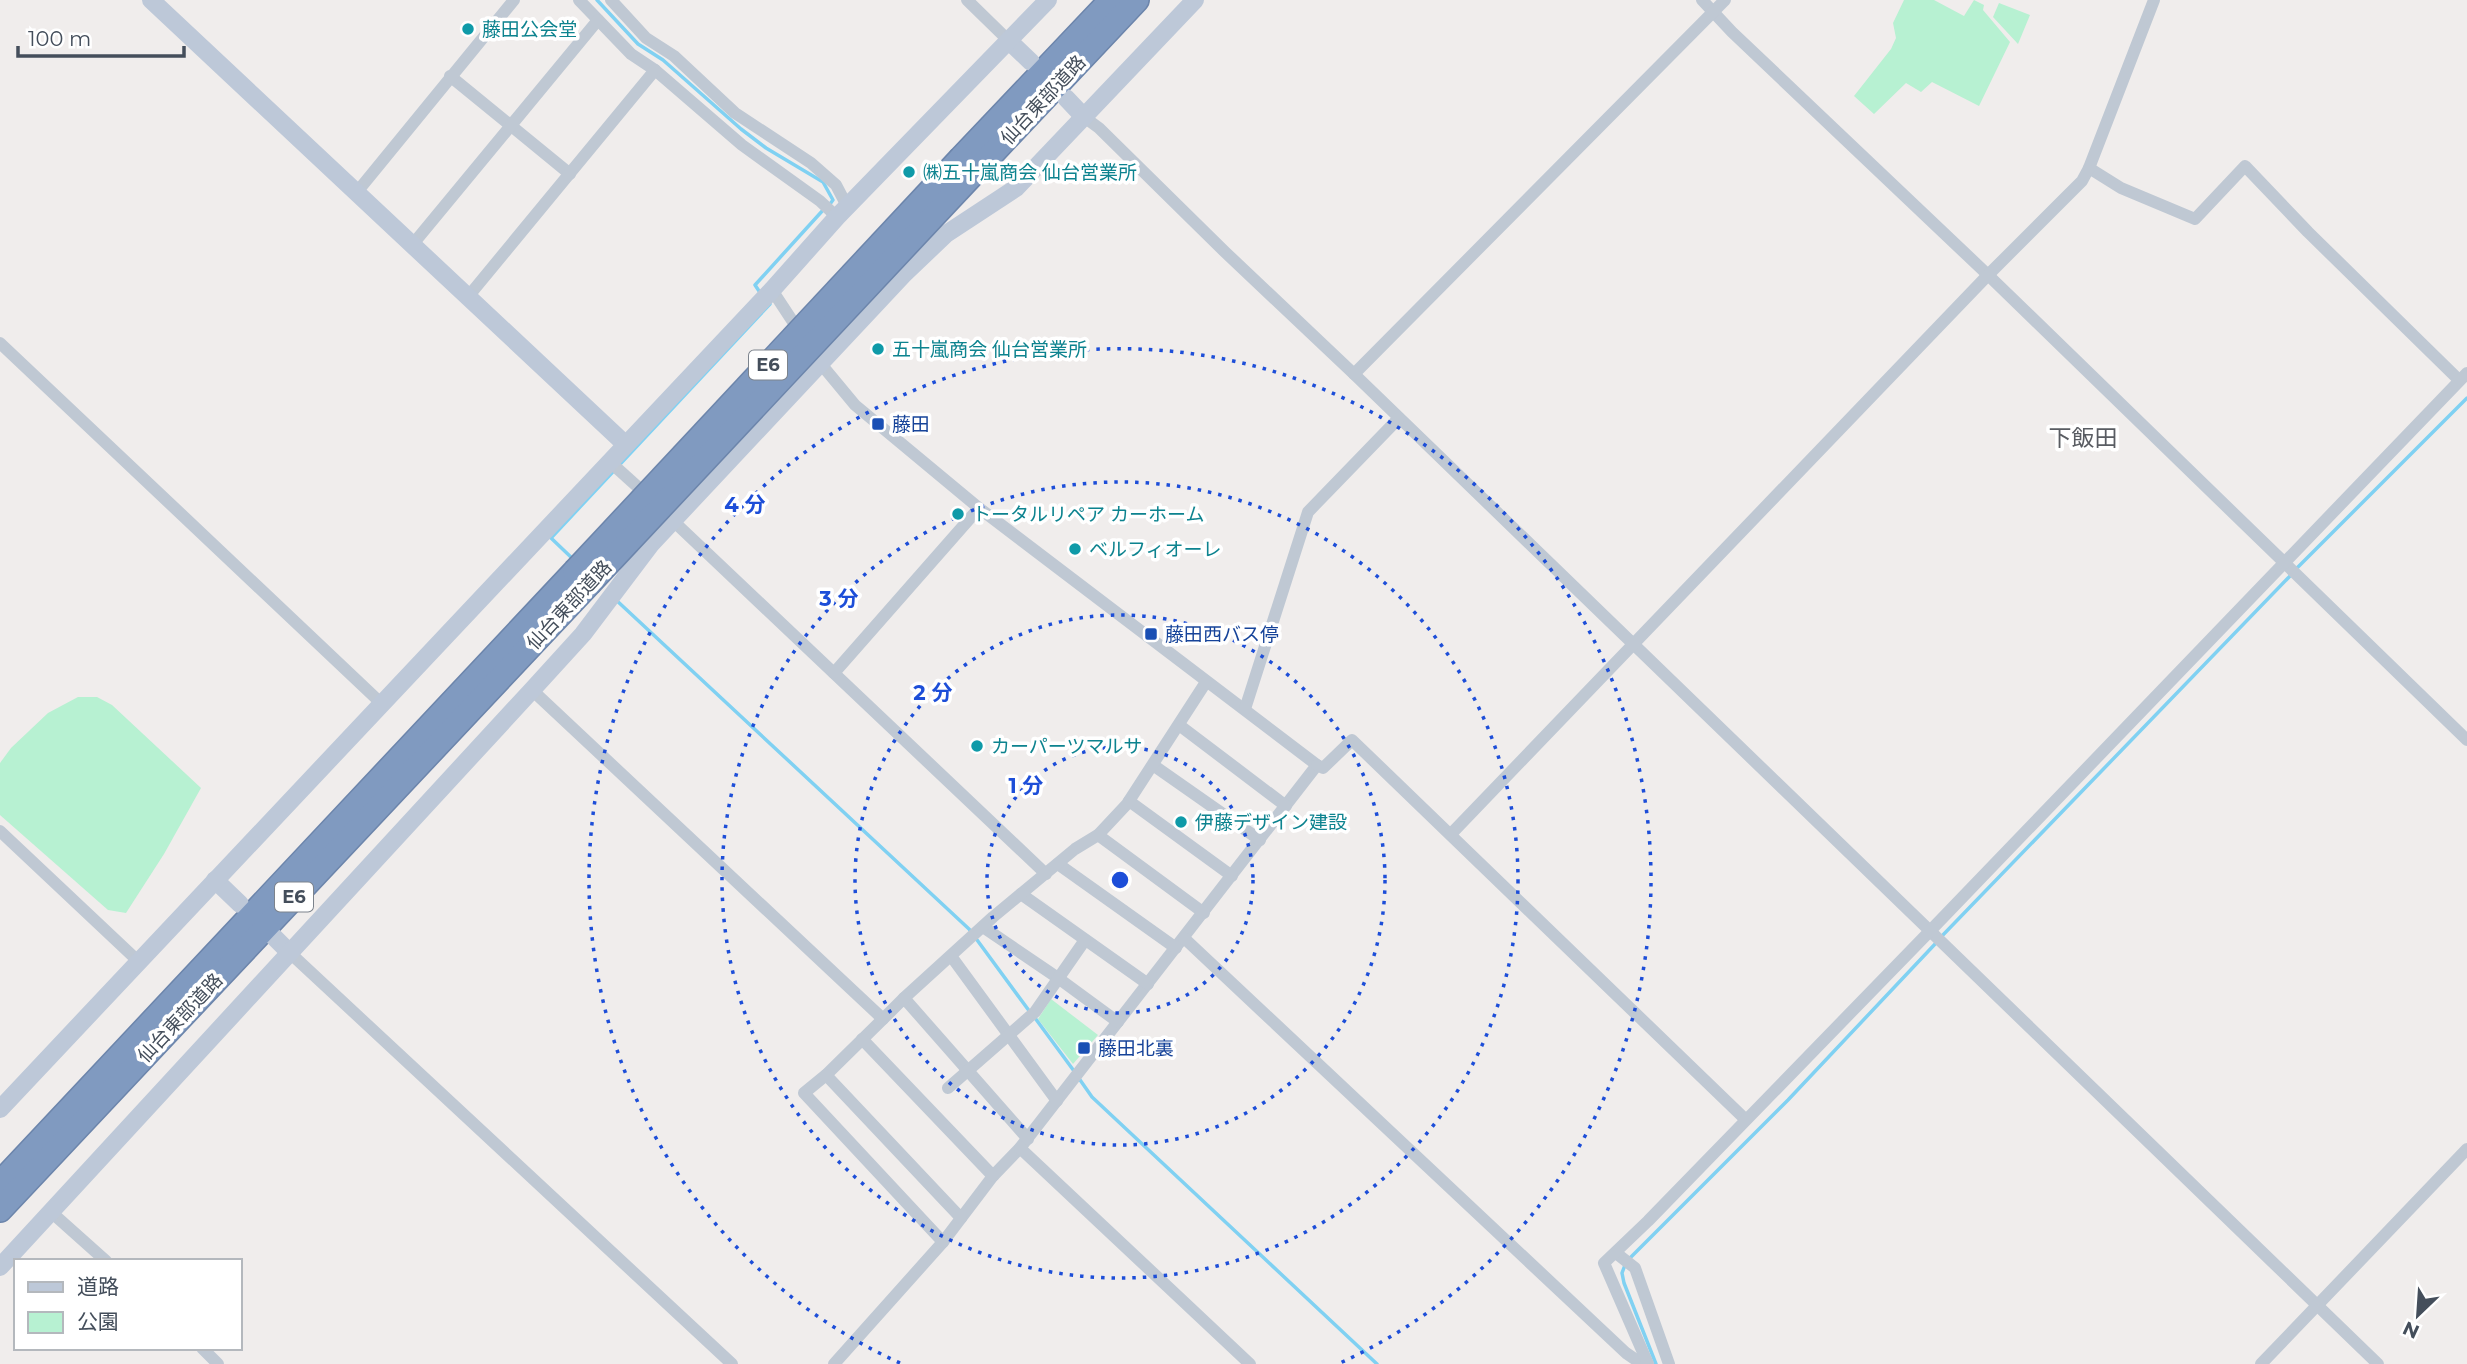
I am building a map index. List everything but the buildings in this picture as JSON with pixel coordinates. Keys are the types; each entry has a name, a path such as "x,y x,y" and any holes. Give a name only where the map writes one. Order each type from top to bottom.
{"highway":[{"name":"仙台東部道路","path":"0,1210 582,577 968,165 1111,0"},
{"name":"仙台東部道路","path":"968,165 1137,0"},
{"name":"仙台東部道路","path":"0,1183 582,577"}],"street":[{"path":"151,0 625,444"},
{"path":"357,192 514,0"},
{"path":"579,0 631,54 655,70 743,145 839,212"},
{"path":"611,0 646,37 674,56 735,113 811,163 836,185 839,212"},
{"path":"967,0 1031,62"},
{"path":"0,1109 382,704 616,466 625,444 772,289 839,212 1048,0"},
{"path":"0,1267 533,690 583,634 651,544 819,363 946,234 1016,188 1195,0"},
{"path":"1702,0 2467,740"},
{"path":"1354,373 1726,0"},
{"path":"1451,834 1988,275 2082,181 2154,0"},
{"path":"413,244 598,20"},
{"path":"467,298 655,70"},
{"path":"450,76 570,174"},
{"path":"1066,98 2378,1364"},
{"path":"1648,1364 1604,1263 1618,1255 1745,1119 1935,936 2463,376 2308,232 2245,166 2195,219 2120,188 2089,167"},
{"path":"772,289 819,363 855,405 979,508 1317,765 1323,768 1352,740 1745,1119"},
{"path":"0,343 382,704"},
{"path":"1245,709 1308,512 1399,418"},
{"path":"616,466 1046,874"},
{"path":"834,673 979,508"},
{"path":"943,1242 804,1093 976,933 1075,849 1098,835 1129,801 1206,682"},
{"path":"533,690 883,1019"},
{"path":"1179,725 1286,806"},
{"path":"1153,765 1260,840"},
{"path":"834,1364 943,1242 993,1177 1024,1143 1317,765"},
{"path":"1129,801 1232,876"},
{"path":"0,831 138,961"},
{"path":"1098,835 1204,913"},
{"path":"1058,864 1180,943 1626,1353 1642,1364"},
{"path":"215,880 240,904"},
{"path":"1021,894 1148,984"},
{"path":"976,933 1058,978 1118,1023"},
{"path":"273,936 733,1364"},
{"path":"948,1088 1031,1016 1085,940"},
{"path":"951,956 1057,1101"},
{"path":"904,998 968,1071 1024,1143 1250,1364"},
{"path":"862,1039 993,1177"},
{"path":"826,1075 961,1218"},
{"path":"2261,1364 2467,1149"},
{"path":"51,1211 104,1259"},
{"path":"1618,1255 1632,1266 1669,1364"},
{"path":"204,1350 218,1364"}],"green space":[{"path":"1904,0 1934,0 1964,16 1974,0 1984,5 1983,10 2010,42 1979,106 1932,82 1921,92 1906,83 1874,114 1854,96 1891,49 1896,38 1893,23"},
{"path":"1999,3 2030,15 2018,44 1993,17"},
{"path":"78,697 97,697 112,705 201,788 164,854 126,913 108,910 0,815 0,763 11,748 48,713"},
{"path":"1051,999 1098,1035 1073,1064 1038,1019"}],"waterway":[{"path":"597,0 638,44 663,60 741,129 766,148 823,182 833,200 830,204"},
{"path":"759,291 755,285 824,209"},
{"path":"574,560 551,538 770,304"},
{"path":"2296,569 2467,398"},
{"path":"1941,937 2291,575"},
{"path":"615,599 969,929 1030,1012"},
{"path":"1630,1258 1788,1100 1936,943"},
{"path":"1035,1018 1074,1071"},
{"path":"1078,1077 1092,1097 1377,1364"},
{"path":"1625,1265 1622,1273 1624,1283 1656,1364"}],"place":[{"name":"藤田公会堂","path":"468,29"},
{"name":"㈱五十嵐商会 仙台営業所","path":"909,172"},
{"name":"五十嵐商会 仙台営業所","path":"878,349"},
{"name":"藤田","path":"878,424"},
{"name":"トータルリペア カーホーム","path":"958,514"},
{"name":"ベルフィオーレ","path":"1075,549"},
{"name":"藤田西バス停","path":"1151,634"},
{"name":"カーパーツマルサ","path":"977,746"},
{"name":"伊藤デザイン建設","path":"1181,822"},
{"name":"藤田北裏","path":"1084,1048"}],"district":[{"name":"下飯田","path":"2083,438"}]}
